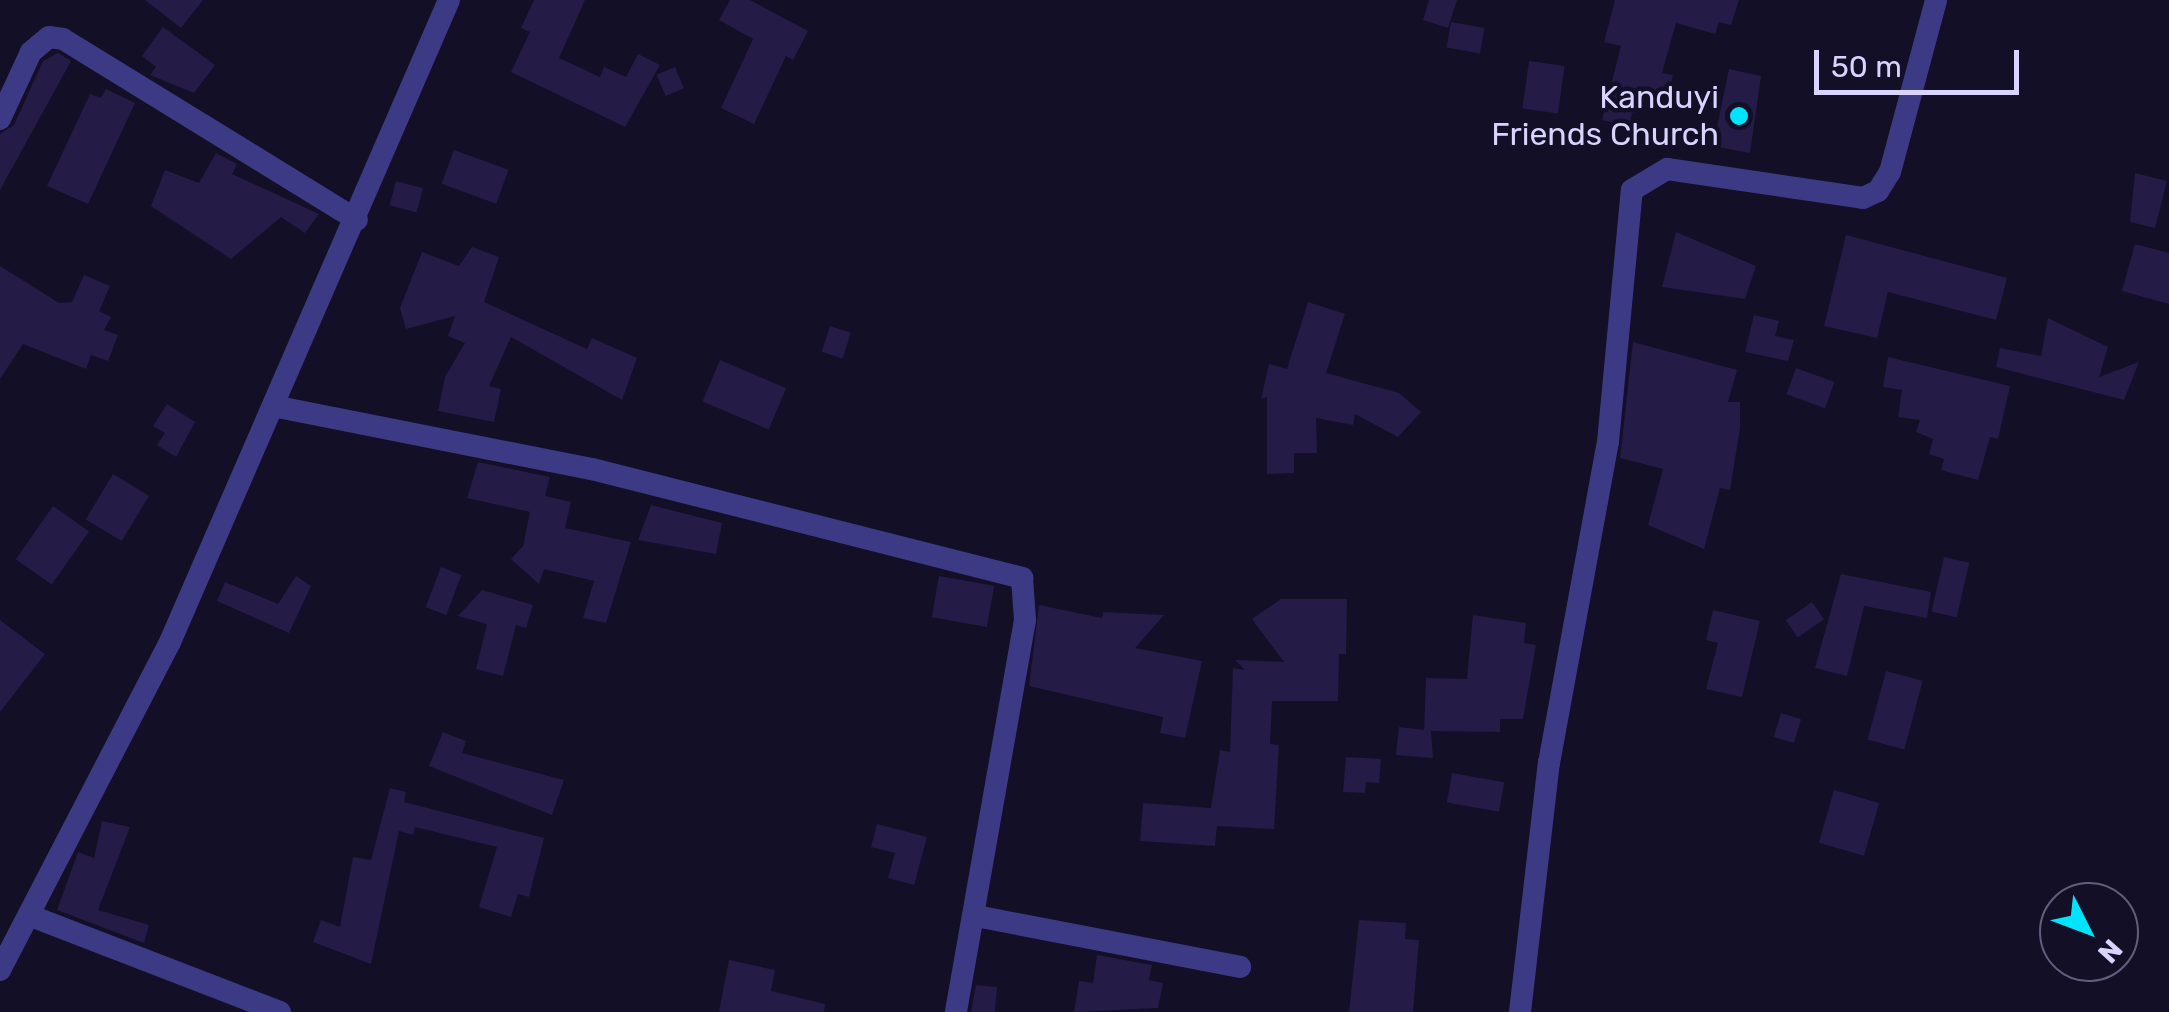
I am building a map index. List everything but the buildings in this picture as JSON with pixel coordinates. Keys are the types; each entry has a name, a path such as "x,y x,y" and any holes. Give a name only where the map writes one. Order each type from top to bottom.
{"street":[{"path":"0,970 31,916 278,406 448,0"},
{"path":"1520,1012 1549,763 1608,442 1632,190 1667,169 1862,198 1878,190 1936,0"},
{"path":"0,119 31,52 49,37 63,39 356,220"},
{"path":"278,406 592,469 1022,578 1025,620 976,916 956,1012"},
{"path":"31,916 280,1012"},
{"path":"976,916 1240,967"}],"place":[{"name":"Kanduyi Friends Church","path":"1739,116"}]}
